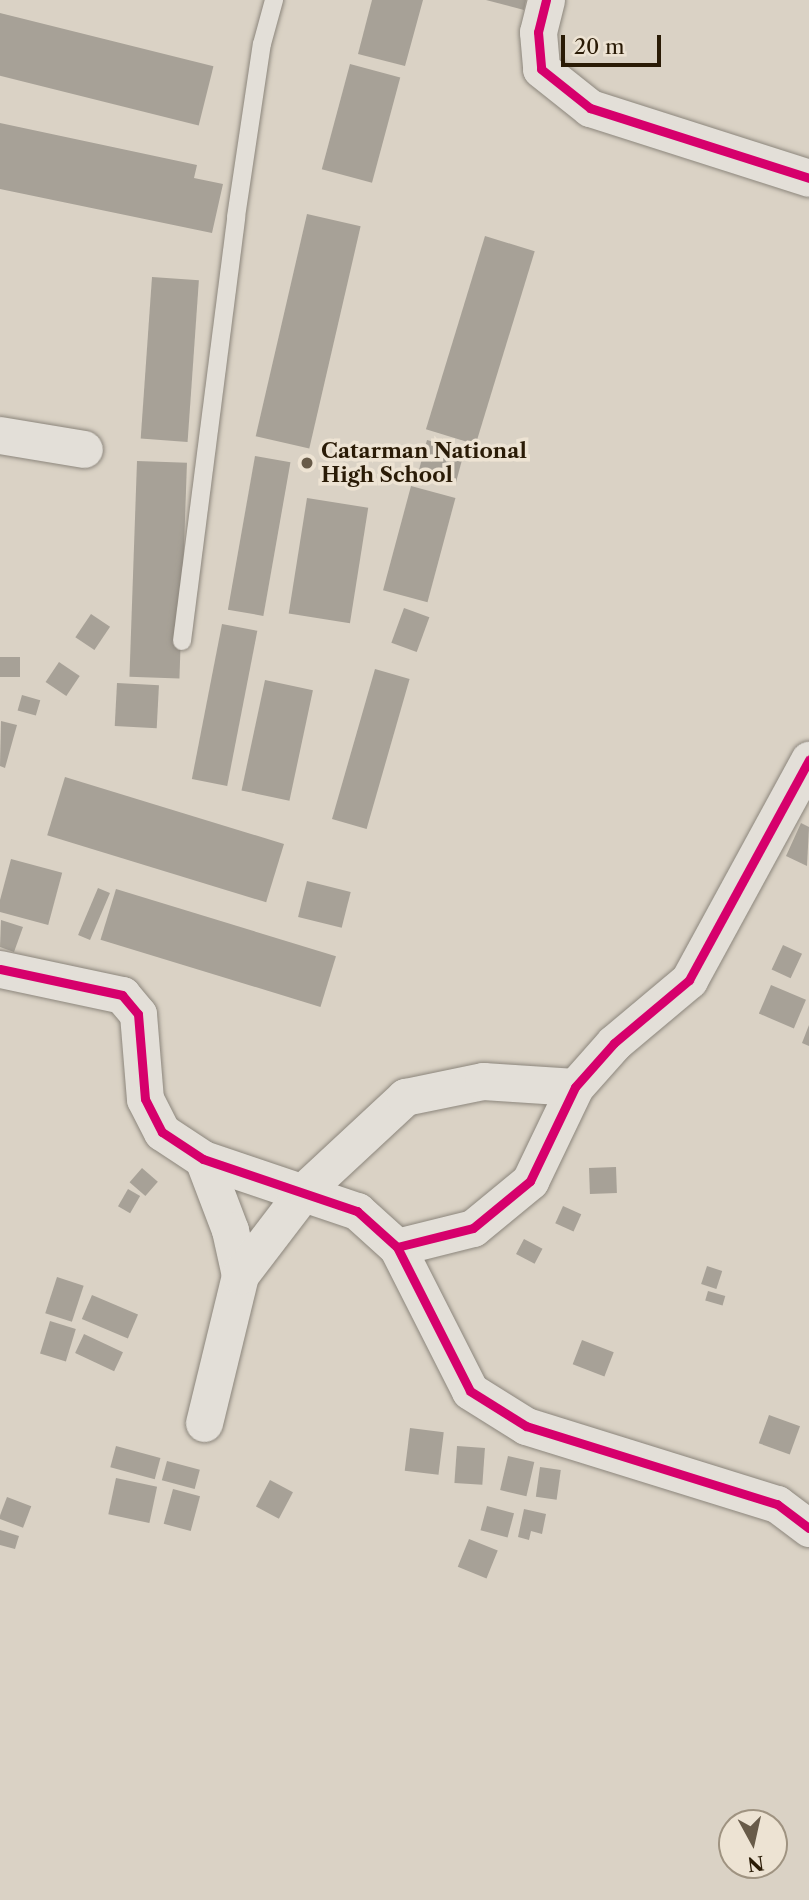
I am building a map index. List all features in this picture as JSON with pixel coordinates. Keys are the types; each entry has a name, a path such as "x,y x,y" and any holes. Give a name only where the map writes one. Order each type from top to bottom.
{"street":[{"path":"547,0 538,32 541,69 590,108 809,178"},
{"path":"0,435 84,449"},
{"path":"397,1247 473,1228 530,1181 575,1087 614,1043 689,980 809,760"},
{"path":"0,969 122,995 138,1014 145,1099 162,1132 203,1159 305,1190 357,1211 397,1247 470,1391 526,1426 777,1504 809,1528"},
{"path":"204,1423 240,1275 305,1190 405,1097 483,1081 575,1087"},
{"path":"203,1159 230,1230 240,1275"}],"lane":[{"path":"182,641 236,217 262,44 274,0"}],"building":[{"path":"372,0 423,0 405,66 358,54"},
{"path":"486,0 526,0 524,10"},
{"path":"0,13 213,66 199,125 0,76"},
{"path":"350,64 400,77 372,183 322,169"},
{"path":"0,123 197,165 194,178 223,184 212,233 0,189"},
{"path":"307,214 361,226 309,449 256,436"},
{"path":"485,236 535,251 476,444 426,429"},
{"path":"152,277 199,280 188,442 141,439"},
{"path":"427,440 465,450 455,485 418,475"},
{"path":"255,456 290,462 263,616 228,610"},
{"path":"137,461 187,463 179,679 129,677"},
{"path":"411,486 455,498 427,602 383,590"},
{"path":"307,498 368,508 350,623 289,614"},
{"path":"404,608 429,617 417,652 391,643"},
{"path":"91,614 110,627 94,650 75,637"},
{"path":"222,624 257,631 227,786 192,779"},
{"path":"0,657 20,657 20,677 0,677"},
{"path":"59,662 80,676 66,696 46,682"},
{"path":"375,669 410,679 367,829 332,819"},
{"path":"265,680 313,690 289,801 242,791"},
{"path":"117,683 159,685 157,728 115,726"},
{"path":"22,695 40,700 36,716 18,710"},
{"path":"1,721 17,725 5,768 0,766"},
{"path":"65,777 284,844 266,902 47,835"},
{"path":"801,823 809,827 807,866 786,856"},
{"path":"11,859 62,873 48,925 0,912 0,900"},
{"path":"307,881 351,892 342,928 298,917"},
{"path":"98,888 110,893 90,940 78,935"},
{"path":"116,889 336,956 320,1007 101,940"},
{"path":"1,920 23,927 14,952 0,947"},
{"path":"783,945 802,954 791,978 772,969"},
{"path":"771,985 806,1000 794,1028 759,1014"},
{"path":"809,1025 809,1046 802,1043"},
{"path":"616,1167 617,1193 590,1194 589,1168"},
{"path":"142,1168 158,1182 145,1196 130,1182"},
{"path":"128,1189 140,1196 130,1213 118,1206"},
{"path":"563,1206 581,1214 574,1231 555,1223"},
{"path":"524,1239 543,1249 535,1264 516,1254"},
{"path":"707,1266 722,1271 716,1289 701,1284"},
{"path":"57,1277 84,1286 72,1322 45,1313"},
{"path":"708,1291 725,1296 723,1306 705,1301"},
{"path":"92,1295 138,1315 128,1338 82,1319"},
{"path":"50,1321 76,1329 66,1361 40,1354"},
{"path":"84,1334 123,1352 114,1371 75,1353"},
{"path":"582,1340 614,1352 604,1376 573,1364"},
{"path":"769,1415 800,1426 790,1454 759,1443"},
{"path":"410,1428 444,1432 439,1475 405,1471"},
{"path":"116,1446 160,1458 155,1479 110,1467"},
{"path":"457,1446 485,1448 482,1485 454,1483"},
{"path":"508,1456 534,1462 526,1496 500,1490"},
{"path":"167,1461 200,1470 195,1489 162,1480"},
{"path":"540,1467 561,1470 557,1500 536,1497"},
{"path":"116,1478 157,1487 149,1523 108,1514"},
{"path":"270,1480 293,1492 279,1519 256,1506"},
{"path":"173,1489 200,1496 191,1531 164,1524"},
{"path":"7,1497 31,1506 23,1528 0,1519"},
{"path":"487,1506 514,1513 508,1537 481,1530"},
{"path":"524,1509 546,1514 542,1534 531,1531 529,1540 518,1537"},
{"path":"0,1530 19,1536 15,1549 0,1545"},
{"path":"469,1539 498,1551 487,1578 458,1567"}],"cycle path":[{"path":"546,0 538,32 541,69 590,108 809,178"},
{"path":"397,1247 473,1228 530,1181 575,1087 614,1043 689,980 809,760"},
{"path":"0,969 122,995 138,1014 145,1099 162,1132 203,1159 357,1211 397,1247 470,1391 526,1426 777,1504 809,1528"}],"place":[{"name":"Catarman National High School","path":"307,463"}]}
